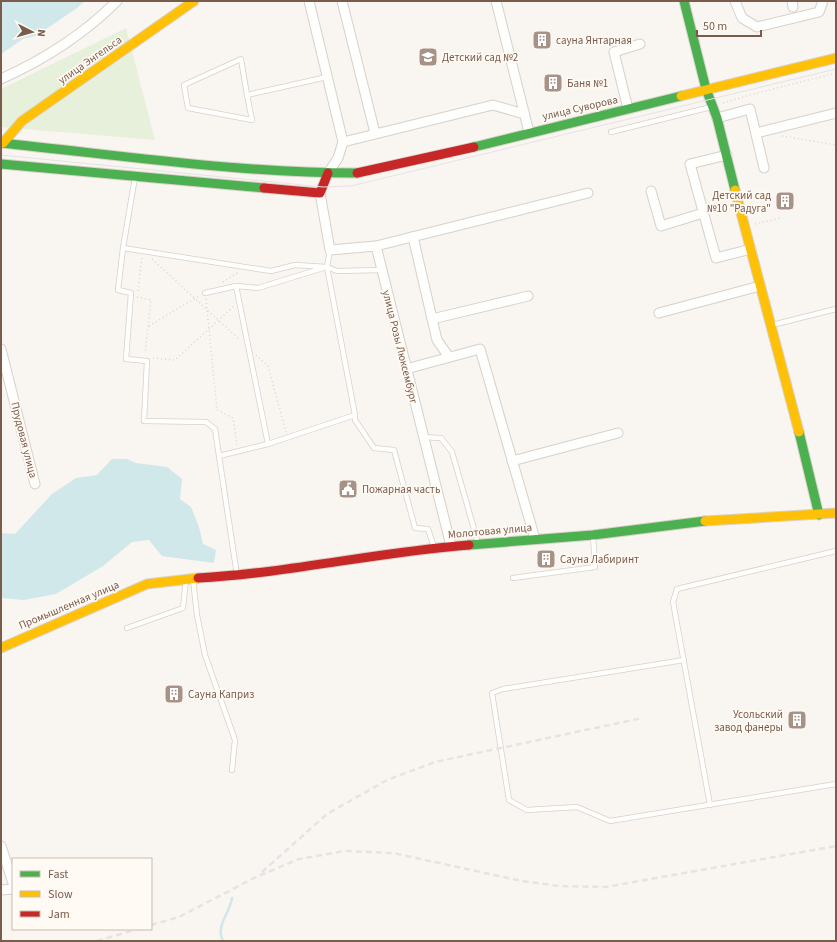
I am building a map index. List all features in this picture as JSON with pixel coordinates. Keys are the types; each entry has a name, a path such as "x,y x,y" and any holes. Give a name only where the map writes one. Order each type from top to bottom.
{"street":[{"path":"1,79 47,56 100,18 117,1"},
{"name":"улица Энгельса","path":"2,143 22,122 194,1"},
{"path":"309,1 343,142 338,158 328,173 320,193 330,250 376,246 588,193"},
{"path":"342,1 375,133"},
{"path":"496,1 529,132"},
{"path":"684,1 706,89 711,106 717,118 727,155 770,325 810,471 819,515"},
{"path":"735,1 742,18 757,27 819,12 823,1"},
{"path":"628,109 614,52 640,44"},
{"name":"улица Суворова","path":"2,143 215,165 328,173 359,173 452,152 836,58"},
{"path":"343,142 493,105 524,114"},
{"path":"717,118 750,109 764,168"},
{"path":"756,133 836,113"},
{"path":"727,155 690,164 716,258 751,249"},
{"path":"1,164 320,193"},
{"path":"651,191 661,226 703,213"},
{"path":"413,237 437,340 449,357"},
{"name":"улица Розы Люксембург","path":"376,246 451,546"},
{"path":"659,313 760,286"},
{"path":"432,319 528,296"},
{"name":"Прудовая улица","path":"1,349 35,484"},
{"path":"406,369 480,349 535,539"},
{"path":"512,461 618,433"},
{"name":"Молотовая улица","path":"147,584 237,576 451,546 593,534 725,519 836,513"},
{"name":"Промышленная улица","path":"1,648 147,584"},
{"path":"1,846 12,880"},
{"path":"1,890 12,889"}],"lane":[{"path":"241,59 247,95 252,120 188,108 184,85 241,59"},
{"path":"247,95 327,77"},
{"path":"611,132 711,106"},
{"path":"135,176 123,248 118,290 131,293 126,359 147,361 144,421 206,422 215,429 237,576"},
{"path":"123,248 271,271 295,265 327,267 337,271 381,270"},
{"path":"330,250 327,267 355,420 374,448 394,450 415,528 428,529 435,549"},
{"path":"203,294 236,286 258,288 327,267"},
{"path":"236,286 268,444"},
{"path":"770,325 836,309"},
{"path":"219,456 288,438 355,415"},
{"path":"423,437 441,438 452,452 478,544"},
{"path":"513,578 596,567 593,534"},
{"path":"710,805 674,602 677,589 836,551"},
{"path":"127,628 183,608 190,579"},
{"path":"190,579 205,655 235,740 232,770"},
{"path":"684,660 492,693 510,800 527,810 577,807 610,821 836,784"}],"path":[{"path":"711,106 757,92 836,73"},
{"path":"781,135 836,145"},
{"path":"745,226 781,218"},
{"path":"143,251 268,366 288,438"},
{"path":"143,251 137,296 151,300 145,357"},
{"path":"221,283 247,267"},
{"path":"149,326 203,294 207,310 217,410 233,418 238,451"},
{"path":"152,358 175,360 239,301"}],"green space":[{"path":"126,28 155,140 1,127 1,89"}],"water":[{"path":"1,1 85,1 36,36 23,39 1,54"},
{"path":"112,459 127,459 136,463 167,467 182,479 180,499 191,507 199,527 203,544 216,550 214,563 162,556 149,540 132,542 103,566 56,594 24,600 1,598 1,533 15,534 52,494 76,478 97,475"}],"waterway":[{"path":"223,941 221,935 222,925 232,898"}],"tram line":[{"path":"1,155 323,187 351,186 836,69"}],"railway":[{"path":"262,872 327,814 387,780 435,762 642,718"},
{"path":"152,925 179,917 256,877 299,859 345,851 393,853 522,881 559,886 606,887 836,846"},
{"path":"97,941 135,930"}],"traffic: fast":[{"path":"684,1 706,89 717,118 735,190"},
{"path":"474,147 681,96"},
{"path":"1,143 223,167 357,173"},
{"path":"1,164 264,188"},
{"path":"799,432 819,515"},
{"path":"469,545 593,535 705,521"}],"traffic: slow":[{"path":"3,143 22,121 194,1"},
{"path":"681,96 836,58"},
{"path":"735,190 799,432"},
{"path":"705,521 836,513"},
{"path":"1,648 147,584 198,578"}],"traffic: jam":[{"path":"357,173 474,147"},
{"path":"264,188 320,193 328,173"},
{"path":"198,578 266,572 401,552 469,545"}],"place":[{"name":"сауна Янтарная","path":"542,40"},
{"name":"Детский сад №2","path":"428,57"},
{"name":"Баня №1","path":"553,83"},
{"name":"Детский сад №10 \"Радуга\"","path":"785,201"},
{"name":"Пожарная часть","path":"348,489"},
{"name":"Сауна Лабиринт","path":"546,559"},
{"name":"Сауна Каприз","path":"174,694"},
{"name":"Усольский завод фанеры","path":"797,720"}]}
